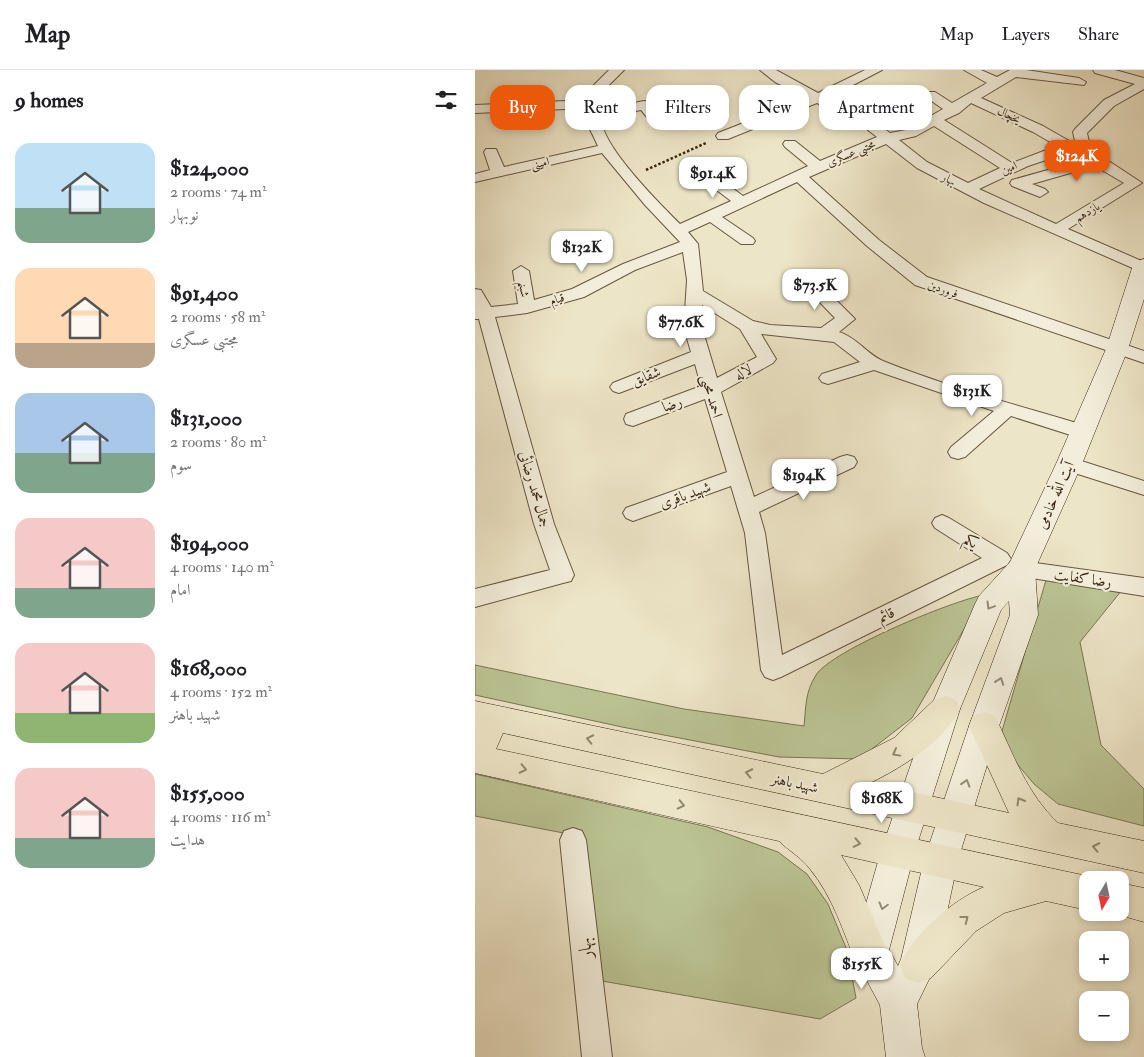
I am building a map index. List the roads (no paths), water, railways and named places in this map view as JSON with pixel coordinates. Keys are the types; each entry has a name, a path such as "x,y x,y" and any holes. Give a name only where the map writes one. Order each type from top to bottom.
{"main road":[{"name":"آیت الله خادمی","path":"898,1001 918,966 941,860 983,726 1024,615 1010,564 1069,464 1117,349 1142,276"},
{"path":"870,953 898,852 945,709 989,604 1010,564"},
{"path":"823,789 861,772 905,748 945,709"},
{"path":"475,752 487,737 482,715"},
{"name":"شهید باهنر","path":"482,715 912,809 1144,857"},
{"path":"983,726 1022,804 1037,827 1051,838"},
{"path":"475,759 1079,891"},
{"path":"788,828 814,847 828,866 845,895 870,953 898,1001 900,1056"},
{"path":"918,966 954,927 981,906 1007,895 1046,884"},
{"path":"1129,902 1144,905"}],"street":[{"path":"601,85 617,70"},
{"name":"بهار","path":"767,70 869,124 922,165 968,189 1056,230 1142,276"},
{"path":"971,70 998,83"},
{"path":"1100,70 1144,83"},
{"path":"723,136 818,98 865,72"},
{"path":"1017,72 1079,82"},
{"name":"مجتبی عسگری","path":"684,237 711,216 887,138 911,133 954,110 1017,72"},
{"path":"1075,146 1080,132 1109,103 1144,83"},
{"path":"932,96 954,110"},
{"name":"یخچال","path":"973,98 1075,146"},
{"path":"475,109 490,108"},
{"path":"936,120 1010,168"},
{"path":"597,130 606,148 629,178 684,237"},
{"path":"791,144 818,167"},
{"name":"یازدهم","path":"1056,230 1135,183 1096,161 1075,146"},
{"name":"امین","path":"968,189 1043,154 1075,146"},
{"name":"امینی","path":"475,178 606,148"},
{"path":"491,152 498,172"},
{"path":"1040,192 1017,183 1096,161"},
{"path":"703,173 742,202"},
{"name":"فروردین","path":"799,176 873,243 921,281 1144,357"},
{"path":"711,216 747,241"},
{"name":"احمد محبی","path":"684,237 695,280 693,328 710,390 755,533 773,670"},
{"name":"قیام","path":"480,314 527,308 578,293 684,237"},
{"name":"شبنم","path":"521,271 527,308"},
{"path":"816,290 846,319 824,334"},
{"path":"695,293 747,326 769,331 824,334 840,338 875,364 1083,432"},
{"path":"475,294 480,314"},
{"name":"جمال محمد رضائی","path":"475,598 563,574 544,524 480,314"},
{"name":"لاله","path":"710,390 767,359 747,326"},
{"name":"شقایق","path":"619,386 700,355"},
{"path":"828,378 875,364"},
{"name":"رضا","path":"633,419 710,390"},
{"path":"957,452 1008,409"},
{"path":"747,509 847,462"},
{"path":"1069,464 1144,488"},
{"name":"شهید باقری","path":"633,513 737,476"},
{"name":"یکم","path":"942,523 1010,564"},
{"name":"رضا کفایت","path":"1010,564 1144,587"},
{"name":"قائم","path":"773,670 1010,564"},
{"name":"بهار","path":"573,840 597,1057"}]}
